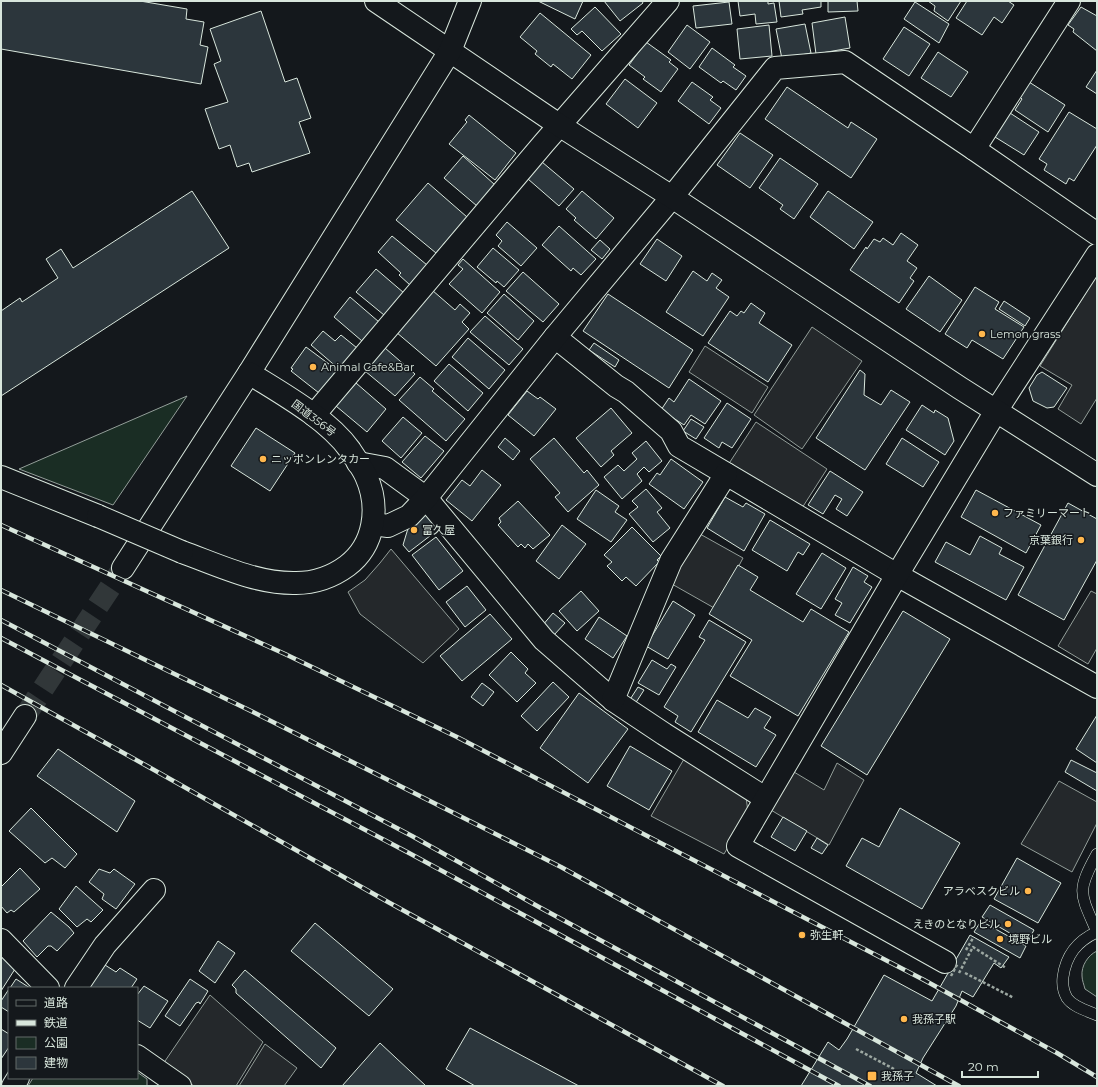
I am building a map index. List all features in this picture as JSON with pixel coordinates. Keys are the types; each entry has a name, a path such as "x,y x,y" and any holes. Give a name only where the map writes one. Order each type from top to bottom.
{"main road":[{"path":"376,1 559,125 672,197 996,411 1097,475"},
{"path":"123,568 249,373 450,51 470,1"},
{"path":"314,416 559,125 668,1"},
{"path":"974,149 1069,1"},
{"path":"373,524 388,526 410,516 426,498 555,337 672,197 775,68 845,62 1097,234"},
{"path":"953,969 738,846 897,575 996,411 1097,255"},
{"path":"555,337 616,386 626,392 671,431 679,446 897,575 1097,688"},
{"name":"国道356号","path":"1,477 182,552 239,573 263,580 296,584 312,582 330,577 356,559 370,535 373,524 373,510 371,493 366,476 349,449 339,437 314,416 249,373"},
{"path":"358,463 385,468 426,498 544,640 613,700 765,798"},
{"path":"613,700 671,561 726,474"},
{"path":"1,753 25,716"},
{"path":"77,987 105,945 154,890"},
{"path":"1,940 47,987"},
{"path":"138,1057 169,1083"}],"lane":[{"path":"1097,854 1087,872 1083,883 1082,892 1082,898 1097,932 1078,944 1068,956 1064,968 1063,990 1068,1000 1080,1008 1097,1015"}],"path":[{"path":"1006,968 973,947 953,969 1014,998"},
{"path":"856,1049 894,1069"}],"green space":[{"path":"187,396 113,505 19,469"},
{"path":"1097,951 1097,997 1085,989 1082,979 1082,972 1086,961"},
{"path":"138,1073 147,1079 147,1086 28,1086 32,1079 138,1079"}],"shaded area":[{"path":"1097,275 1097,398 1081,424 1058,409 1072,385 1040,366"},
{"path":"812,327 862,361 802,449 754,415"},
{"path":"705,346 768,387 752,413 689,372"},
{"path":"756,422 827,469 802,508 728,465"},
{"path":"691,529 743,558 716,609 663,579"},
{"path":"391,549 459,629 423,663 360,614 348,592 365,580"},
{"path":"1091,591 1097,594 1097,648 1088,664 1058,646"},
{"path":"684,759 746,797 748,812 724,854 651,816"},
{"path":"837,763 864,780 829,845 761,804 784,766 824,790"},
{"path":"1059,781 1097,802 1097,823 1072,872 1021,844"},
{"path":"210,995 263,1042 236,1086 194,1086 163,1064"},
{"path":"265,1044 297,1068 284,1086 239,1086"}],"building":[{"path":"1,1 140,1 187,9 186,19 204,22 200,45 208,47 201,84 1,49"},
{"path":"538,1 583,1 575,19"},
{"path":"604,1 642,1 643,3 620,21"},
{"path":"738,1 768,1 768,4 774,3 777,22 756,24 755,14 740,16"},
{"path":"779,1 821,1 821,7 802,10 803,14 781,17"},
{"path":"828,1 857,1 858,11 828,12"},
{"path":"928,1 961,1 948,21 934,11 935,6"},
{"path":"967,1 1008,1 1014,5 1002,23 994,17 982,35 956,18"},
{"path":"729,2 732,24 696,28 693,6"},
{"path":"915,2 949,24 939,43 904,19"},
{"path":"595,7 621,34 602,51 582,31 577,35 571,29"},
{"path":"1081,7 1097,16 1097,51 1073,32 1074,29 1068,25"},
{"path":"261,11 285,82 297,78 311,118 299,122 310,153 252,172 249,163 237,167 230,145 219,149 205,109 228,102 214,64 221,61 210,29"},
{"path":"540,13 591,55 572,79 553,64 551,67 535,54 537,51 520,37"},
{"path":"845,17 850,48 816,54 812,23"},
{"path":"805,24 811,53 782,59 776,29"},
{"path":"687,25 710,42 690,69 668,52"},
{"path":"769,25 772,56 740,59 737,29"},
{"path":"904,27 930,44 909,76 883,59"},
{"path":"646,42 671,60 669,62 678,69 661,92 643,79 645,77 629,65"},
{"path":"712,48 735,65 733,67 746,76 736,90 723,81 721,83 699,67"},
{"path":"938,52 968,72 951,97 921,78"},
{"path":"1097,70 1097,94 1086,87"},
{"path":"625,79 657,103 638,128 606,104"},
{"path":"692,82 713,97 710,100 721,108 709,124 678,101"},
{"path":"1029,82 1065,105 1048,132 1015,110 1022,99 1020,97"},
{"path":"787,87 848,128 851,122 877,139 851,178 765,119"},
{"path":"1069,112 1097,129 1097,145 1074,181 1069,178 1066,184 1044,170 1047,164 1039,159"},
{"path":"1010,113 1039,132 1024,155 995,137"},
{"path":"469,115 516,153 495,180 449,144 467,122 465,120"},
{"path":"740,133 773,155 750,188 717,165"},
{"path":"463,156 495,185 477,206 444,178"},
{"path":"780,158 818,184 794,219 780,209 783,205 759,188"},
{"path":"542,162 574,189 559,206 528,179"},
{"path":"428,183 467,217 436,253 396,220"},
{"path":"192,191 229,248 1,396 1,311 20,298 22,302 58,278 46,259 61,249 73,268"},
{"path":"582,191 614,218 596,239 574,220 576,218 566,209"},
{"path":"828,191 873,222 854,249 810,217"},
{"path":"507,222 537,248 521,266 498,246 502,241 496,235"},
{"path":"559,226 596,259 581,275 573,268 571,271 542,245"},
{"path":"901,233 918,245 907,261 917,268 910,278 914,281 899,303 850,270 866,247 867,249 874,239 880,242 883,238 893,245"},
{"path":"392,236 427,265 410,285 399,275 401,273 378,252"},
{"path":"657,239 682,256 666,281 640,264"},
{"path":"600,240 610,249 602,259 591,250"},
{"path":"493,248 519,270 504,287 497,281 496,283 477,267"},
{"path":"463,259 500,292 482,313 449,284 463,269 458,265"},
{"path":"376,269 404,293 384,315 356,292"},
{"path":"693,271 707,281 712,273 722,280 716,288 729,297 703,336 666,312"},
{"path":"523,272 559,304 543,322 506,291"},
{"path":"929,276 962,300 940,332 906,309"},
{"path":"975,287 999,302 995,309 1024,327 1003,359 972,340 967,348 945,334"},
{"path":"432,290 455,310 460,304 470,313 462,322 469,329 436,366 396,332"},
{"path":"504,294 534,321 518,340 487,313"},
{"path":"608,294 693,350 669,388 583,331"},
{"path":"350,297 379,322 362,341 334,317"},
{"path":"1004,301 1030,318 1025,326 999,309"},
{"path":"751,303 765,313 759,323 792,345 768,382 708,343 730,311 737,316 741,311 744,313"},
{"path":"485,316 523,349 509,365 470,332"},
{"path":"323,331 335,341 341,335 357,348 339,369 311,345"},
{"path":"468,338 505,370 489,389 452,357"},
{"path":"594,343 619,360 615,367 589,350"},
{"path":"306,347 337,370 319,393 291,371 293,369 291,368"},
{"path":"385,348 415,374 395,396 365,371"},
{"path":"449,364 483,393 468,411 434,381"},
{"path":"860,370 865,374 864,395 881,405 891,390 910,402 865,470 816,438"},
{"path":"1042,372 1067,388 1054,407 1047,408 1033,401 1029,388 1037,375"},
{"path":"420,377 434,389 432,391 465,419 446,441 399,400"},
{"path":"689,379 721,401 705,424 691,415 684,425 661,410 669,398 674,402"},
{"path":"356,383 386,409 367,432 336,406"},
{"path":"527,391 538,399 540,397 556,409 534,436 508,415"},
{"path":"727,403 751,419 732,448 722,442 719,448 704,438"},
{"path":"922,405 934,413 935,410 948,418 954,441 945,455 906,430"},
{"path":"611,408 632,433 611,451 614,455 601,467 576,438"},
{"path":"403,417 422,433 401,458 382,441"},
{"path":"691,419 704,427 696,439 683,431"},
{"name":"ニッポンレンタカー","path":"256,428 295,453 270,491 231,466"},
{"path":"425,436 444,451 421,478 402,462"},
{"path":"505,438 520,451 513,460 498,447"},
{"path":"554,438 584,473 587,470 599,485 568,512 555,497 560,493 530,459"},
{"path":"902,438 939,462 923,487 886,464"},
{"path":"646,441 662,461 649,472 644,467 637,474 642,481 622,499 604,477 618,465 624,471 637,459 632,453"},
{"path":"671,459 703,482 684,509 649,484 657,473 660,475"},
{"path":"482,470 501,485 472,521 446,500 462,480 470,486"},
{"path":"830,471 863,492 847,516 836,509 842,499 835,495 823,514 808,505"},
{"path":"646,489 662,508 657,512 670,528 653,542 629,514 638,507 632,501"},
{"path":"596,490 619,506 615,512 627,520 611,542 577,519"},
{"path":"976,490 1041,525 1026,553 961,517"},
{"path":"725,497 743,507 746,503 765,514 744,551 707,528"},
{"path":"518,501 550,535 533,549 528,544 525,548 521,544 518,547 498,525 501,522 499,518"},
{"path":"1068,503 1097,519 1097,560 1064,620 1018,595"},
{"path":"426,512 439,529 409,552 403,545 409,525"},
{"path":"770,520 810,544 803,555 798,552 787,571 752,550"},
{"path":"562,525 586,544 559,579 536,561"},
{"path":"632,527 661,556 657,560 659,562 636,586 626,577 622,581 607,566 612,562 604,555"},
{"path":"980,536 1002,548 999,554 1024,567 1006,600 935,562 946,542 970,555"},
{"path":"436,537 463,571 439,590 412,555"},
{"path":"822,553 846,568 821,609 796,594"},
{"path":"738,565 758,577 750,590 803,622 811,609 849,632 798,716 730,676 752,640 709,614"},
{"path":"853,567 868,576 864,582 872,587 850,623 835,615 842,603 835,599"},
{"path":"467,586 486,610 465,627 446,602"},
{"path":"581,591 599,611 577,631 559,611"},
{"path":"673,601 695,615 668,659 646,646"},
{"path":"903,611 950,639 867,775 821,746"},
{"path":"553,613 565,623 554,635 542,626"},
{"path":"490,614 512,639 462,681 440,656"},
{"path":"599,617 627,636 613,658 585,639"},
{"path":"709,620 746,642 691,732 675,722 678,716 664,707 705,640 699,637"},
{"path":"511,652 528,669 525,673 536,683 517,702 489,675"},
{"path":"652,660 667,669 671,664 676,667 659,695 638,683"},
{"path":"553,682 569,697 537,731 521,716"},
{"path":"482,683 494,692 483,706 471,697"},
{"path":"638,687 644,690 635,704 629,701"},
{"path":"579,693 628,729 588,783 540,748"},
{"path":"717,700 748,718 755,708 771,717 764,728 776,735 756,767 698,732"},
{"path":"1097,715 1097,763 1076,749"},
{"path":"630,746 672,771 649,810 607,786"},
{"path":"58,749 135,801 117,832 37,776"},
{"path":"1071,760 1097,773 1097,791 1065,772"},
{"path":"31,808 77,854 65,868 52,858 45,863 9,831"},
{"path":"900,808 960,843 922,909 846,866 862,838 879,847"},
{"path":"783,817 807,831 795,851 771,837"},
{"path":"817,838 828,845 822,854 811,848"},
{"name":"アラベスクビル","path":"1017,858 1061,883 1038,923 994,899"},
{"path":"20,868 40,889 14,912 11,910 7,913 1,906 1,887"},
{"path":"99,869 110,873 114,869 135,884 116,909 102,899 104,894 89,882"},
{"path":"76,886 103,910 91,922 87,919 77,927 59,909"},
{"name":"えきのとなりビル","path":"990,905 1034,930 1027,943 982,917"},
{"path":"51,912 74,933 57,951 51,946 48,946 37,957 23,941"},
{"name":"境野ビル","path":"981,921 1026,946 1020,958 974,932"},
{"path":"315,923 393,989 369,1016 291,951"},
{"name":"我孫子駅","path":"970,935 1009,957 1001,968 994,963 973,997 962,991 956,1006 923,1058 916,1073 937,1086 801,1086 828,1042 839,1050 847,1039 884,975 932,1001"},
{"path":"218,941 235,953 215,983 199,971"},
{"path":"1,955 15,969 1,991"},
{"path":"105,965 116,972 120,968 137,979 132,987 90,987"},
{"path":"245,970 336,1048 321,1068 236,993 236,989 232,985"},
{"path":"16,979 28,987 11,987"},
{"path":"190,979 208,991 200,1004 199,1002 196,1003 180,1026 165,1016"},
{"path":"144,986 168,1001 150,1028 138,1021 138,994"},
{"path":"8,990 8,1011 1,1007 1,1001"},
{"path":"470,1028 579,1086 475,1086 446,1069"},
{"path":"1,1029 8,1033 8,1048 1,1059"},
{"path":"380,1043 426,1086 342,1086"}],"tunnel":[{"path":"25,716 123,568"}],"railway":[{"path":"1,525 285,654 457,737 924,980 1057,1053 1097,1077"},
{"path":"1,590 251,711 561,867 959,1086"},
{"path":"1,620 412,836 539,907 870,1086"},
{"path":"1,638 409,853 839,1086"},
{"path":"1,685 388,902 723,1086"}],"place":[{"name":"Lemon grass","path":"982,334"},
{"name":"Animal Cafe&Bar","path":"313,367"},
{"name":"ニッポンレンタカー","path":"263,459"},
{"name":"ファミリーマート","path":"995,513"},
{"name":"富久屋","path":"414,530"},
{"name":"京葉銀行","path":"1081,540"},
{"name":"アラベスクビル","path":"1028,891"},
{"name":"えきのとなりビル","path":"1008,924"},
{"name":"弥生軒","path":"802,935"},
{"name":"境野ビル","path":"1000,939"},
{"name":"我孫子駅","path":"904,1019"},
{"name":"我孫子","path":"872,1076"}]}
